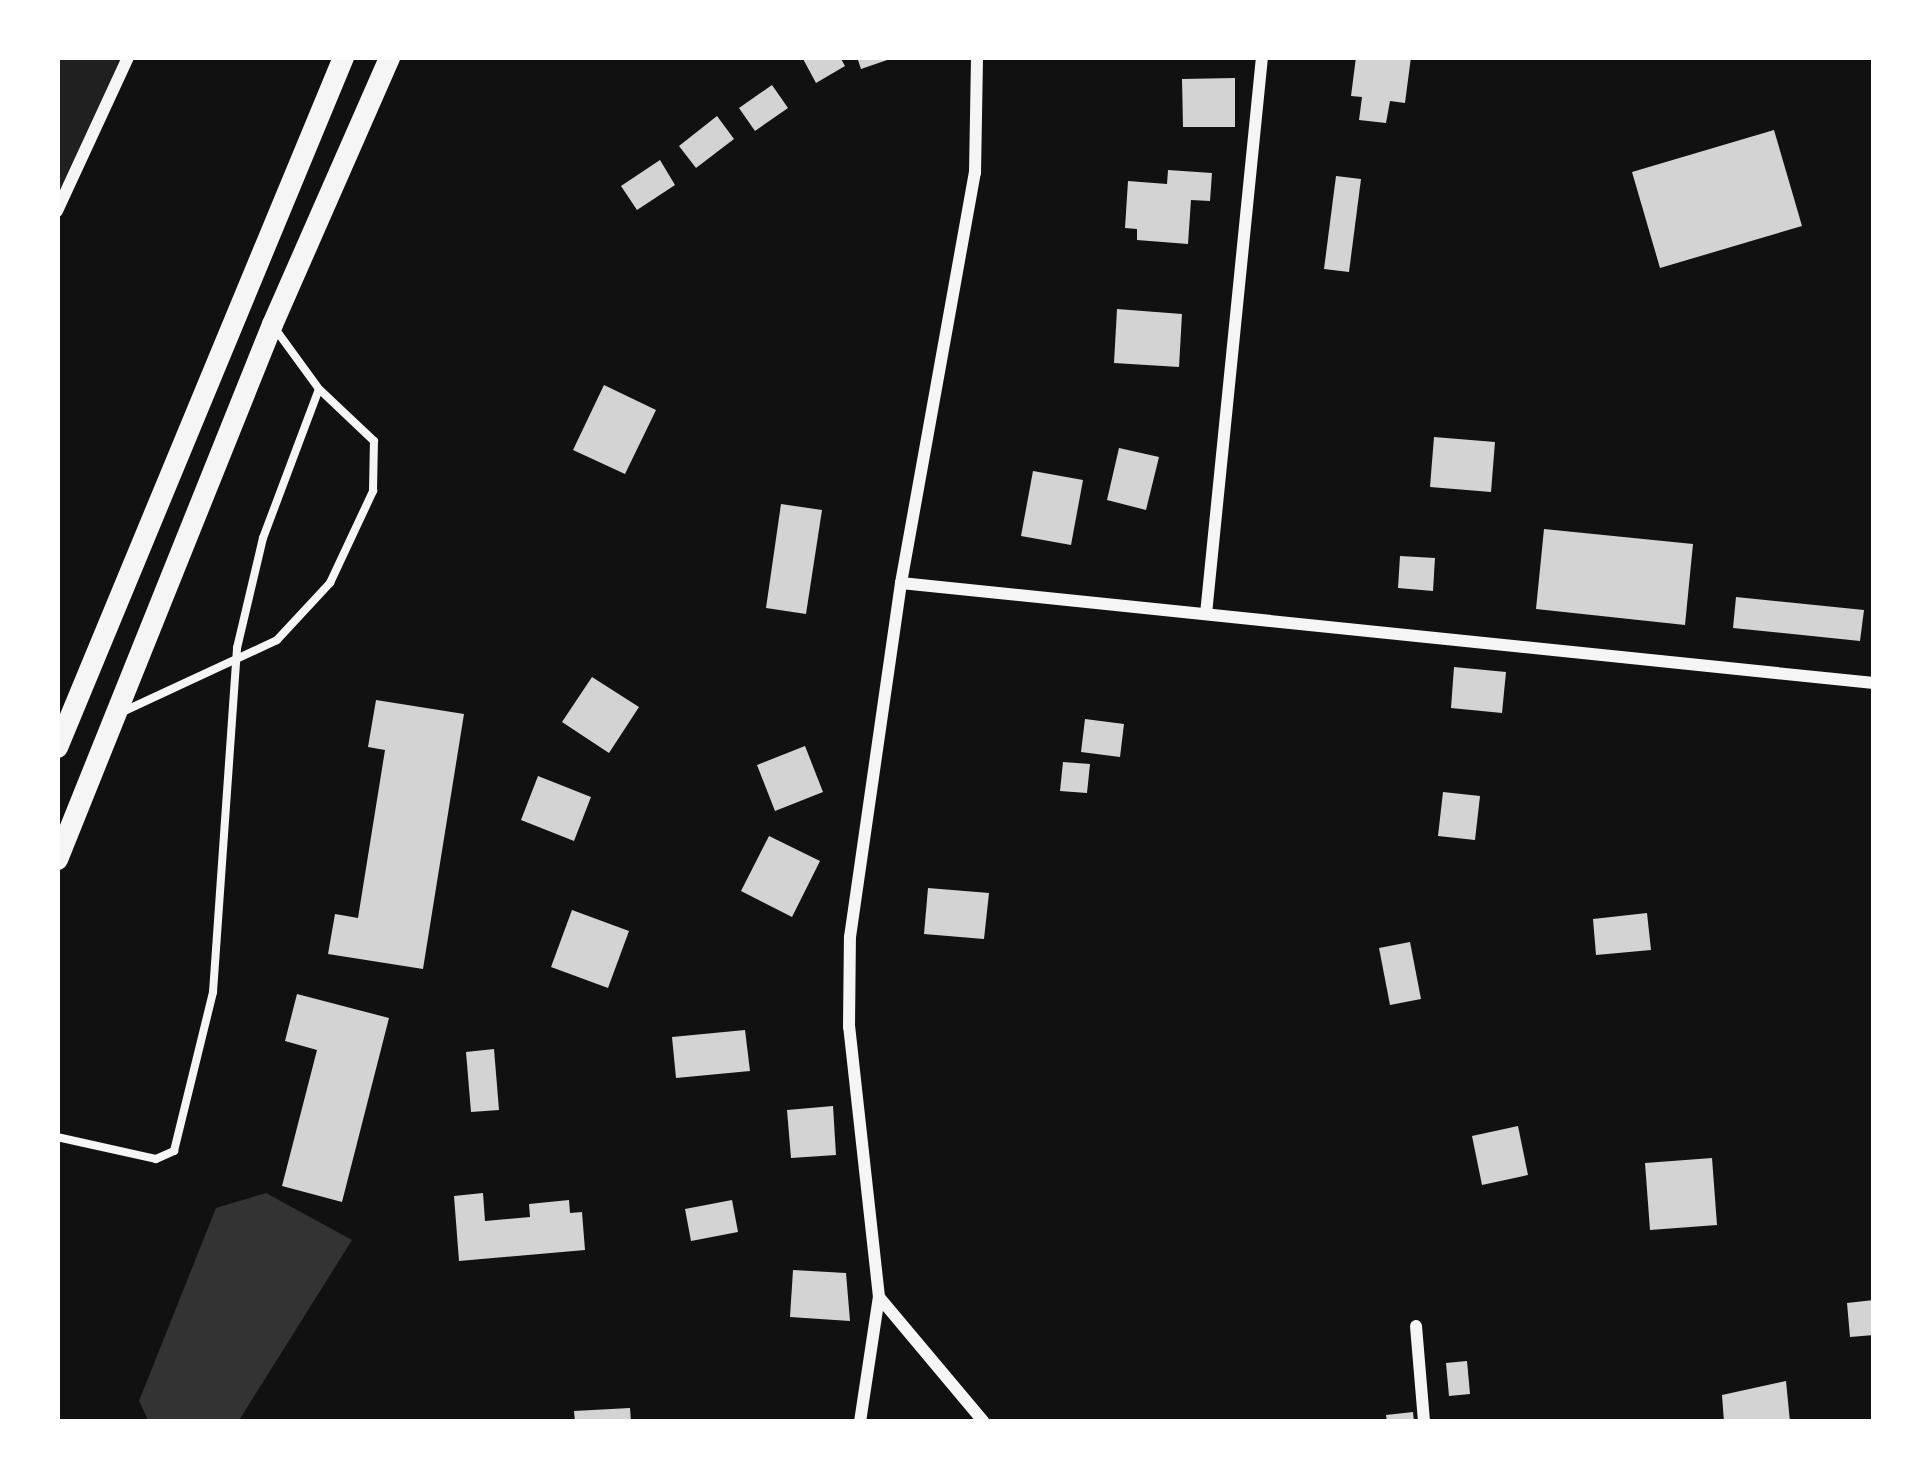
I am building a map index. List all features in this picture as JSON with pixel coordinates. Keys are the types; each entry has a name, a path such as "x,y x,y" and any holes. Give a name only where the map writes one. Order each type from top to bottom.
{"main road":[{"path":"57,747 343,57"},
{"path":"57,859 272,324 389,57"}],"street":[{"path":"57,211 128,57"},
{"path":"860,1422 879,1297 849,1027 850,938 901,584 975,173 977,57"},
{"path":"1207,614 1262,57"},
{"path":"901,584 1874,683"},
{"path":"879,1297 984,1422"},
{"path":"1416,1326 1424,1422"}],"lane":[{"path":"115,715 277,640 330,583 373,491 374,441 319,388 272,324"},
{"path":"57,1137 156,1159 174,1151 213,992 236,659 263,538 319,388"}],"shaded area":[{"path":"57,57 133,57 57,223"},
{"path":"266,1193 352,1240 238,1422 149,1422 139,1401 216,1208"}],"building":[{"path":"802,57 840,57 845,66 816,83"},
{"path":"857,57 893,57 893,58 861,69"},
{"path":"1356,57 1411,57 1405,103 1390,101 1386,123 1359,120 1362,97 1351,96"},
{"path":"1235,78 1235,127 1183,127 1182,79"},
{"path":"772,85 788,108 755,131 739,108"},
{"path":"717,116 734,139 696,168 679,146"},
{"path":"1774,130 1802,226 1660,268 1632,172"},
{"path":"660,160 675,185 637,210 621,186"},
{"path":"1168,170 1212,173 1210,201 1191,200 1188,244 1137,240 1137,229 1125,228 1128,181 1167,184"},
{"path":"1336,176 1361,179 1349,272 1324,269"},
{"path":"1117,309 1182,314 1179,367 1114,363"},
{"path":"604,385 656,410 625,474 573,450"},
{"path":"1434,437 1495,442 1491,492 1430,487"},
{"path":"1119,448 1159,457 1146,510 1107,500"},
{"path":"1033,471 1083,480 1071,545 1021,536"},
{"path":"781,504 822,510 806,614 766,608"},
{"path":"1544,529 1693,544 1685,625 1536,609"},
{"path":"1400,556 1435,558 1433,591 1398,588"},
{"path":"1736,597 1864,610 1860,641 1733,628"},
{"path":"1454,667 1506,672 1502,713 1451,708"},
{"path":"592,677 639,707 609,753 562,722"},
{"path":"376,700 464,714 423,969 328,954 335,914 358,918 385,750 368,747"},
{"path":"1085,719 1124,724 1120,757 1081,752"},
{"path":"805,746 823,792 775,811 757,765"},
{"path":"1063,762 1090,764 1087,793 1060,791"},
{"path":"538,776 591,797 574,841 521,820"},
{"path":"1443,792 1480,796 1475,840 1438,836"},
{"path":"769,836 820,861 792,917 741,891"},
{"path":"928,888 989,893 984,939 924,934"},
{"path":"572,910 629,931 608,988 551,967"},
{"path":"1647,913 1651,950 1596,955 1593,919"},
{"path":"1410,942 1421,999 1390,1005 1379,948"},
{"path":"297,994 389,1018 342,1202 282,1186 317,1050 285,1041"},
{"path":"745,1030 750,1071 676,1078 672,1037"},
{"path":"494,1049 499,1110 471,1112 466,1052"},
{"path":"833,1106 836,1155 791,1158 787,1110"},
{"path":"1518,1126 1528,1175 1482,1185 1472,1136"},
{"path":"1712,1158 1717,1225 1650,1230 1645,1163"},
{"path":"483,1193 485,1221 530,1217 529,1204 569,1200 570,1213 582,1212 585,1250 459,1261 454,1196"},
{"path":"732,1200 738,1232 691,1241 685,1209"},
{"path":"793,1270 846,1273 850,1321 790,1317"},
{"path":"1874,1300 1874,1335 1850,1337 1847,1303"},
{"path":"1467,1361 1470,1394 1449,1396 1446,1363"},
{"path":"1786,1381 1790,1422 1724,1422 1722,1395"},
{"path":"630,1408 631,1422 575,1422 574,1411"},
{"path":"1413,1412 1414,1422 1387,1422 1386,1415"}]}
